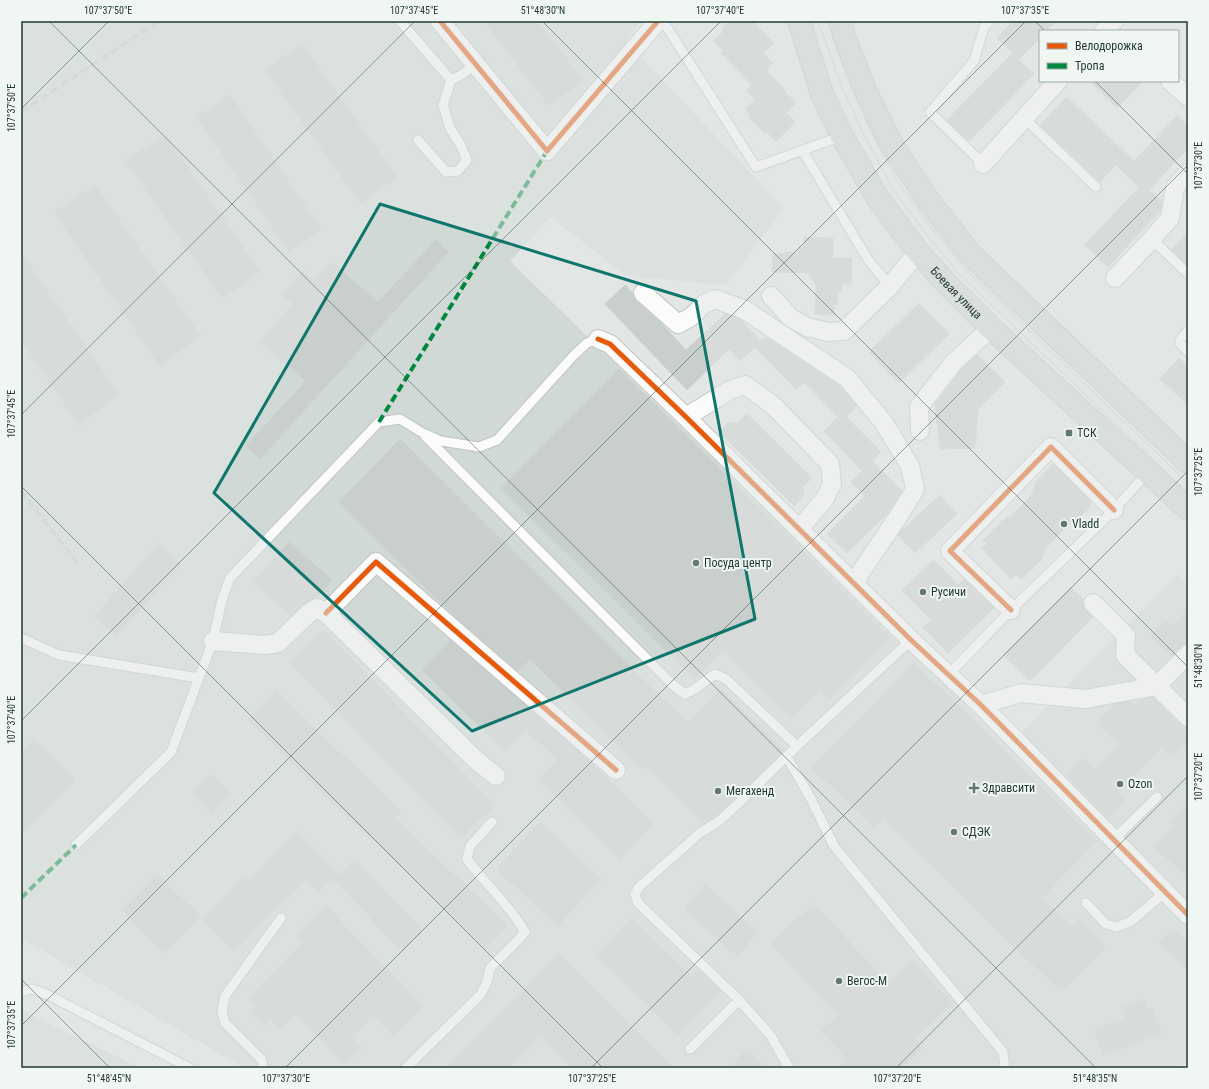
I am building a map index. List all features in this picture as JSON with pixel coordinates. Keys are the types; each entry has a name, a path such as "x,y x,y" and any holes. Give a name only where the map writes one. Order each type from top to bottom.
{"main road":[{"name":"Боевая улица","path":"799,21 822,94 842,136 877,197 918,252 945,282 991,328 1188,510"},
{"path":"840,21 844,36 865,90 892,145 928,200 971,255 1188,462"}],"street":[{"path":"440,21 547,151 658,21"},
{"path":"1105,30 1115,21 1123,30"},
{"path":"983,164 1057,82"},
{"path":"1171,82 1188,97"},
{"path":"1115,278 1152,240 1170,218 1175,187 1188,173"},
{"path":"771,296 791,318 807,327 828,332 844,331 890,286 918,252"},
{"path":"642,292 678,324 691,317 704,304 715,299 745,310 847,378 884,423 910,466 915,489 901,515 870,557 854,583"},
{"path":"920,431 919,406 952,363 991,328"},
{"path":"598,339 610,344 686,417 911,640 981,705 1188,915"},
{"path":"686,417 730,390 744,385 774,406 830,464 832,484 824,500 799,529"},
{"path":"1011,610 950,551 1051,447 1114,510"},
{"path":"326,613 376,562 616,770"},
{"path":"1093,603 1126,636 1125,655 1188,717"},
{"path":"213,641 265,645 278,643 309,613 317,608 326,613 476,760 496,776"},
{"path":"981,705 1021,693 1085,699 1157,686 1188,654"}],"lane":[{"path":"400,21 451,80"},
{"path":"663,21 756,167 842,136"},
{"path":"983,164 930,112 974,61 984,27 989,21"},
{"path":"418,140 446,172 458,171 467,160 460,144 450,128 442,105 451,80 463,74 475,63"},
{"path":"1024,118 1096,187"},
{"path":"802,150 869,261 890,286"},
{"path":"1152,240 1188,274"},
{"path":"1188,330 1180,340 1180,344 1188,352"},
{"path":"76,845 171,752 213,641 222,600 230,578 379,422 400,419 421,432 441,440 479,447 496,440 574,355 587,343 598,339"},
{"path":"421,432 674,686 685,694 694,691 714,674 726,680 797,746"},
{"path":"948,675 1011,610 1114,510 1148,472"},
{"path":"21,638 59,655 199,678"},
{"path":"789,1068 771,1036 740,1000 638,904 635,894 639,887 700,832 718,822 911,640"},
{"path":"787,757 810,797 834,846 1003,1052 1005,1068"},
{"path":"1114,839 1157,797"},
{"path":"406,1068 482,994 487,982 490,968 518,941 525,932 519,921 475,870 468,859 470,846 492,822"},
{"path":"1086,903 1106,924 1116,927 1130,922 1166,892"},
{"path":"263,1068 262,1060 225,1023 222,1011 225,996 281,918"},
{"path":"21,992 32,989 46,994 190,1068"},
{"path":"690,1049 740,1000"}],"highlighted area":[{"path":"380,204 696,301 755,619 472,731 214,493"}],"shaded area":[{"path":"21,21 641,21 626,42 784,208 726,285 626,276 551,217 510,261 1008,746 1177,575 1188,585 1188,1062 1170,1068 244,1068 21,938"},
{"path":"21,1010 141,1068 21,1068"}],"building":[{"path":"484,21 537,21 583,80 549,106"},
{"path":"730,21 752,21 774,43 763,53 773,63 766,70 796,103 786,113 795,122 776,141 766,131 764,133 748,116 750,114 745,109 755,99 747,91 752,85 721,53 723,51 714,41 723,32 721,30"},
{"path":"1013,21 1056,21 1047,30 1039,30 1039,39 1019,59 997,38"},
{"path":"302,44 397,177 360,203 265,70"},
{"path":"1012,54 1034,74 969,141 947,120"},
{"path":"1091,82 1142,82 1117,108"},
{"path":"230,95 321,229 289,252 197,117"},
{"path":"1067,97 1134,161 1177,116 1188,126 1188,148 1149,190 1162,202 1160,211 1108,267 1085,245 1139,187 1116,165 1100,182 1040,125"},
{"path":"166,136 260,272 222,298 125,160"},
{"path":"95,185 200,335 160,366 54,212"},
{"path":"1188,232 1188,266 1171,250"},
{"path":"804,237 833,238 833,258 852,258 851,284 842,284 842,290 838,292 837,305 834,304 834,315 815,314 816,285 808,273 772,272 773,254 784,254 784,252 799,253 799,247 804,247"},
{"path":"436,240 448,252 260,459 246,446 306,381 260,342 293,304 282,295 303,271 315,281 331,262 378,302"},
{"path":"21,253 118,394 79,425 21,340"},
{"path":"625,285 633,294 636,301 659,321 686,350 725,314 740,319 761,341 766,337 840,386 857,406 846,417 881,452 872,461 902,491 888,513 847,553 827,534 865,496 851,482 862,471 824,431 838,417 804,382 796,389 755,347 740,361 729,349 687,390 605,304"},
{"path":"919,303 949,334 899,383 869,352"},
{"path":"977,355 1005,382 978,409 975,448 940,449 935,404 961,370"},
{"path":"1179,358 1188,367 1188,405 1160,379"},
{"name":"Посуда центр","path":"619,369 891,638 830,699 820,689 791,718 723,650 694,679 501,488"},
{"path":"747,414 812,478 802,488 804,493 803,497 794,506 719,432 728,423 737,423"},
{"path":"400,439 687,723 721,689 784,750 736,798 714,817 704,823 645,765 641,769 530,659 518,671 452,614 339,502"},
{"path":"1053,464 1091,502 1089,508 1073,524 1069,524 1046,548 1041,560 1021,579 1016,574 1011,579 982,548 987,544 983,540 1003,520 1013,515 1033,493 1035,483"},
{"path":"940,495 957,514 915,553 898,535"},
{"path":"289,542 332,580 317,598 303,604 291,616 253,582"},
{"path":"159,544 181,564 116,636 94,616"},
{"path":"934,560 958,585 964,579 994,608 948,653 923,627 931,620 902,590"},
{"path":"1071,587 1083,599 1083,606 1093,617 1030,681 1003,655"},
{"path":"1188,610 1188,643 1180,647 1171,657 1150,636 1166,621 1172,627"},
{"path":"323,630 495,805 461,838 289,662"},
{"path":"451,640 583,755 653,824 620,859 538,779 557,760 526,730 505,751 422,670"},
{"path":"914,663 1097,841 1042,898 1072,926 1079,919 1106,946 1061,992 884,819 874,828 812,768"},
{"path":"276,691 401,811 395,818 508,926 486,948 248,720"},
{"path":"1153,697 1188,733 1188,743 1171,756 1162,747 1117,793 1125,801 1108,819 1079,789 1067,774 1083,758 1095,770 1120,745 1097,723 1116,704 1131,701 1135,706 1142,699"},
{"path":"34,739 76,780 21,835 21,752"},
{"path":"211,774 231,793 212,813 192,793"},
{"path":"1188,803 1188,879 1154,846 1174,826 1170,822"},
{"path":"540,822 601,879 558,926 496,869"},
{"path":"296,832 338,873 318,892 306,880 287,899 286,898 234,952 202,920 244,877 249,881"},
{"path":"355,860 423,931 402,951 334,880"},
{"path":"157,874 201,917 165,953 122,910"},
{"path":"705,885 758,932 737,956 684,909"},
{"name":"Вегос-М","path":"813,904 889,983 912,961 953,1003 915,1039 923,1048 903,1068 837,1068 847,1059 821,1031 838,1015 771,944"},
{"path":"326,906 423,1006 393,1035 373,1015 351,1037 362,1047 345,1064 295,1013 280,1029 270,1019 264,1025 251,1012 256,1006 248,998 303,942 296,935"},
{"path":"632,918 691,976 698,969 720,991 678,1035 596,955"},
{"path":"1173,928 1188,943 1188,970 1159,942"},
{"path":"559,954 674,1068 573,1068 541,1036 508,1068 446,1068"},
{"path":"1143,1000 1147,1010 1152,1008 1161,1033 1103,1055 1094,1030 1126,1018 1122,1008"},
{"path":"747,1049 767,1068 729,1068"}],"tram line":[{"path":"818,21 842,87 863,133 893,189 925,233 959,274 1188,493"},
{"path":"828,21 851,85 870,129 899,184 930,226 965,269 1188,483"}],"railway":[{"path":"21,112 159,21"},
{"path":"21,491 80,566"}],"marked path":[{"path":"379,422 547,151"},
{"path":"21,898 76,845"}],"cycle path":[{"path":"440,21 547,151 658,21"},
{"path":"598,339 610,344 686,417 911,640 981,705 1188,915"},
{"path":"1011,610 950,551 1051,447 1114,510"},
{"path":"326,613 376,562 616,770"}],"place":[{"name":"ТСК","path":"1069,433"},
{"name":"Vladd","path":"1064,524"},
{"name":"Посуда центр","path":"696,563"},
{"name":"Русичи","path":"923,592"},
{"name":"Ozon","path":"1120,784"},
{"name":"Здравсити","path":"974,788"},
{"name":"Мегахенд","path":"718,791"},
{"name":"СДЭК","path":"954,832"},
{"name":"Вегос-М","path":"839,981"}]}
